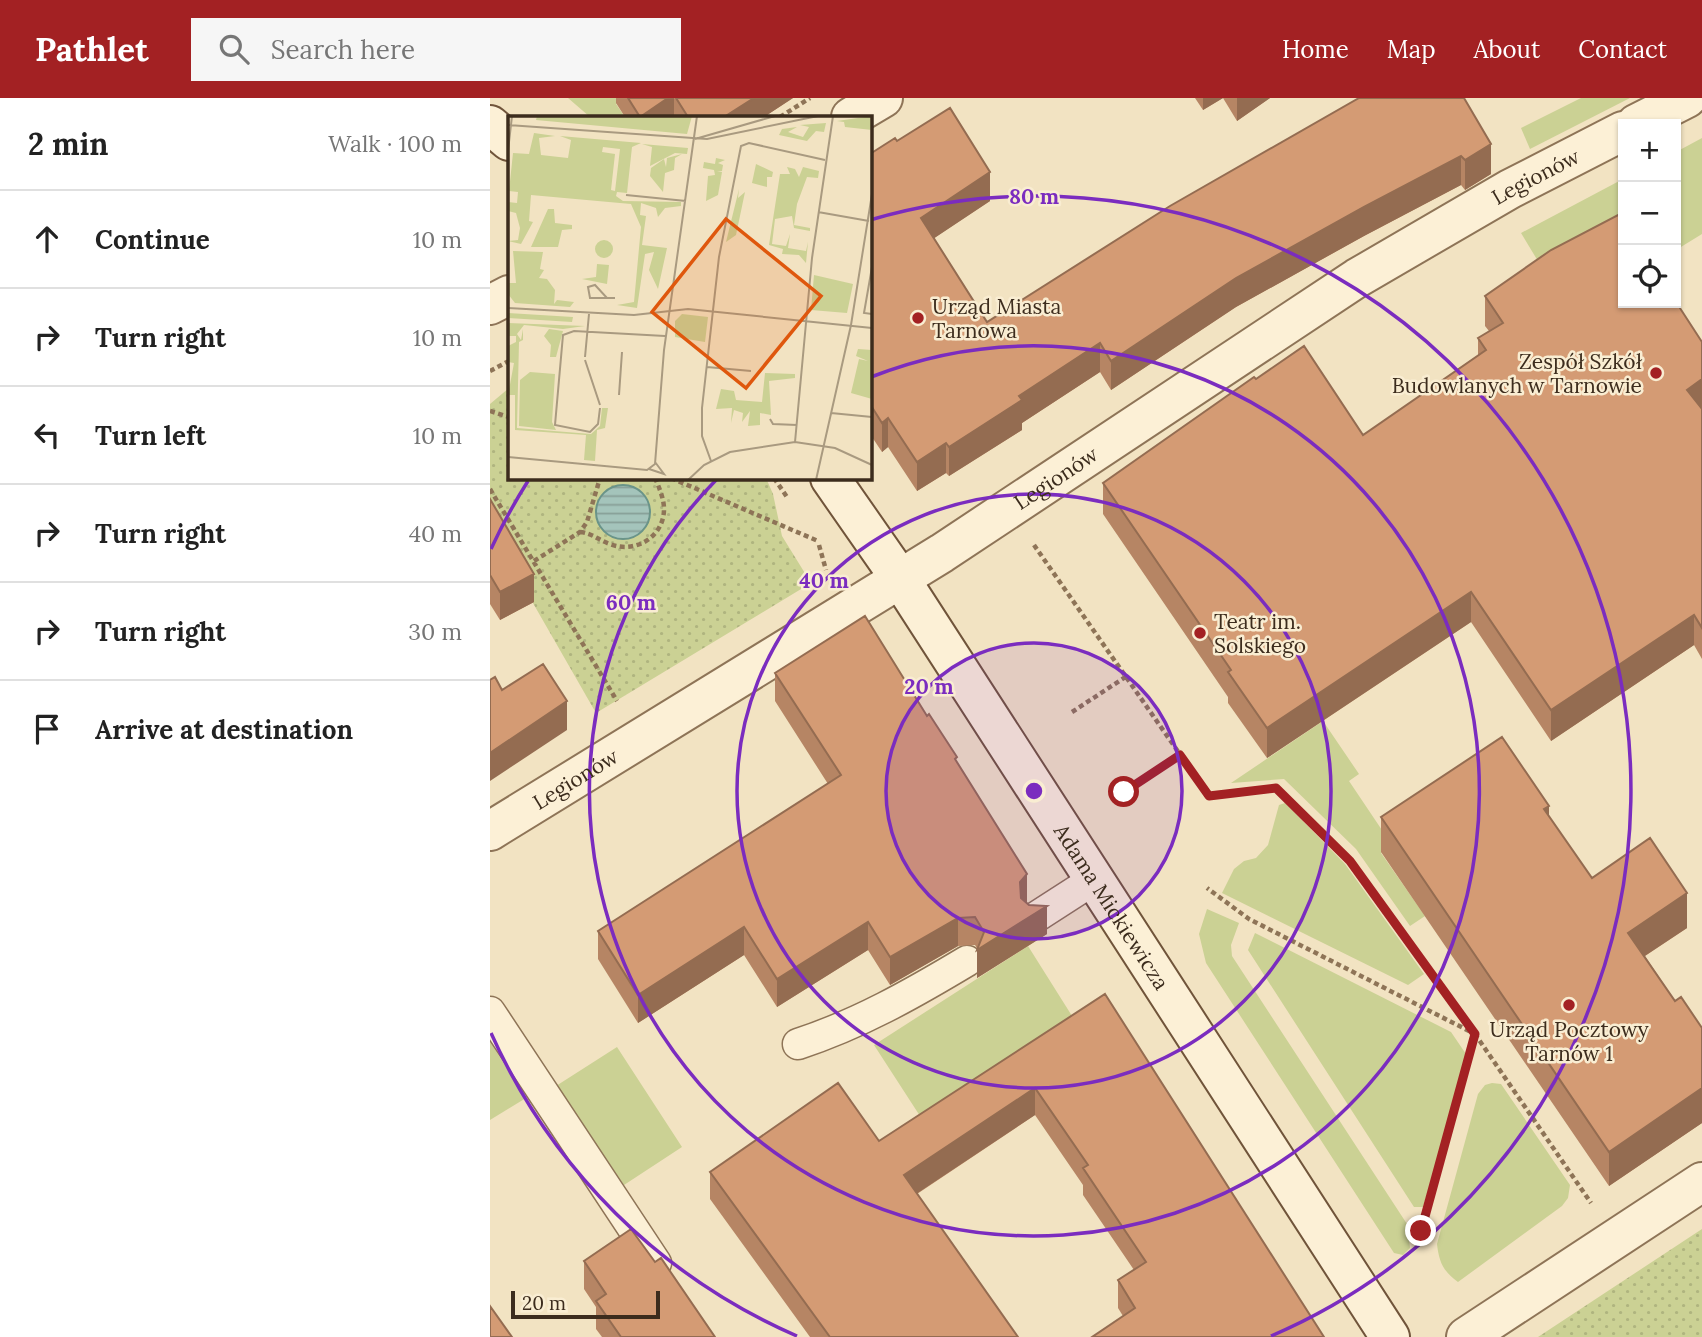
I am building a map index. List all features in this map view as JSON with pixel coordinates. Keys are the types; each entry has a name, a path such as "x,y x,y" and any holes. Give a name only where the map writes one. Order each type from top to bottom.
{"street":[{"path":"853,116 883,98"},
{"path":"1646,119 1687,98"},
{"path":"490,125 508,140"},
{"name":"Legionów","path":"490,831 942,553 1357,278 1510,189 1618,134"},
{"path":"490,304 508,295"},
{"name":"Adama Mickiewicza","path":"831,480 899,578 1390,1337"},
{"path":"1466,1337 1702,1182"}],"lane":[{"path":"1036,917 1095,879"},
{"path":"798,1044 841,1030 889,1008 967,961"},
{"path":"490,1012 656,1263"}],"path":[{"path":"782,116 811,98"},
{"path":"490,371 508,362"},
{"path":"490,411 508,417"},
{"path":"534,561 580,532 587,522 599,480"},
{"path":"580,532 590,533 611,545 628,547 644,544 662,523 664,508 657,480"},
{"path":"676,480 818,541"},
{"path":"490,489 640,740"},
{"path":"1030,539 1209,796 1276,788 1350,861 1475,1034 1591,1203"},
{"path":"1072,712 1127,676"},
{"path":"1124,792 1180,755"},
{"path":"1207,888 1249,919 1475,1034"},
{"path":"1421,1231 1475,1034"}],"green space":[{"path":"568,98 625,98 616,104 624,116 589,116"},
{"path":"1581,98 1630,98 1530,149 1521,128"},
{"path":"1702,138 1702,234 1681,247 1681,182 1681,149"},
{"path":"1618,182 1618,255 1550,281 1521,233"},
{"path":"508,389 508,480 767,480 773,494 782,536 811,583 596,713 490,528 490,404","holes":["626,485 617,538 607,532 598,516 600,499 615,487"]},
{"path":"1323,721 1359,774 1349,781 1392,845 1381,853 1425,916 1410,926 1356,849 1284,779 1231,783"},
{"path":"1285,803 1345,864 1424,974 1408,985 1222,893 1234,869 1244,861 1256,858 1268,845 1279,805"},
{"path":"1207,909 1239,923 1231,945 1232,956 1407,1224 1410,1248 1403,1255 1394,1253 1206,963 1199,934"},
{"path":"1255,933 1451,1032 1468,1057 1423,1207 1414,1207 1248,950"},
{"path":"1028,946 1084,1035 931,1133 874,1045"},
{"path":"490,1042 526,1098 490,1120"},
{"path":"617,1047 682,1147 624,1185 556,1086"},
{"path":"1501,1084 1570,1185 1568,1198 1562,1206 1458,1282 1443,1266 1437,1244 1478,1094 1485,1085"},
{"path":"1702,1229 1702,1337 1538,1337"}],"water":[{"path":"623,485 642,493 650,512 642,531 623,539 604,531 596,512 604,493"}],"building":[{"path":"628,98 668,98 641,116"},
{"path":"676,98 754,98 726,116 687,116"},
{"path":"1359,98 1464,98 1491,144 1465,160 1461,156 1236,278 1111,361 1100,343 1019,396 1022,400 949,447 946,443 917,462 888,418 882,423 872,407 872,153 895,138 897,141 950,108 990,172 921,218 987,322 1170,206"},
{"path":"1618,215 1618,308 1680,308 1702,342 1702,379 1687,390 1702,409 1702,628 1694,615 1551,710 1471,592 1267,728 1228,672 1231,670 1103,483 1254,377 1256,379 1304,346 1363,435 1486,350 1478,338 1503,323 1485,296 1551,250"},
{"path":"490,499 534,574 500,592 490,575"},
{"path":"865,616 927,716 929,714 957,757 955,759 1027,874 1020,882 1021,898 1029,905 1047,906 977,950 984,932 975,917 958,918 890,957 868,922 777,979 744,927 638,995 598,931 841,775 775,673"},
{"path":"543,664 567,701 490,753 490,680 495,677 502,690"},
{"name":"Urząd Pocztowy Tarnów 1","path":"1502,737 1549,806 1544,809 1592,878 1650,838 1687,893 1628,933 1675,1001 1681,997 1702,1028 1702,1088 1609,1152 1381,817"},
{"path":"1105,994 1324,1337 1092,1337 1135,1308 1118,1280 1146,1262 1083,1168 1088,1165 1035,1088 904,1175 1018,1337 830,1337 710,1172 838,1083 879,1141"},
{"path":"631,1229 655,1262 661,1258 715,1337 621,1337 596,1301 606,1294 584,1261"},
{"path":"490,1306 512,1337 490,1337"}],"place":[{"name":"Urząd Miasta Tarnowa","path":"918,318"},
{"name":"Zespół Szkół Budowlanych w Tarnowie","path":"1656,373"},
{"name":"Teatr im. Solskiego","path":"1200,633"},
{"name":"Urząd Pocztowy Tarnów 1","path":"1569,1005"}],"route":[{"path":"1124,792 1180,755 1209,796 1276,788 1350,861 1475,1034 1421,1231"}]}
